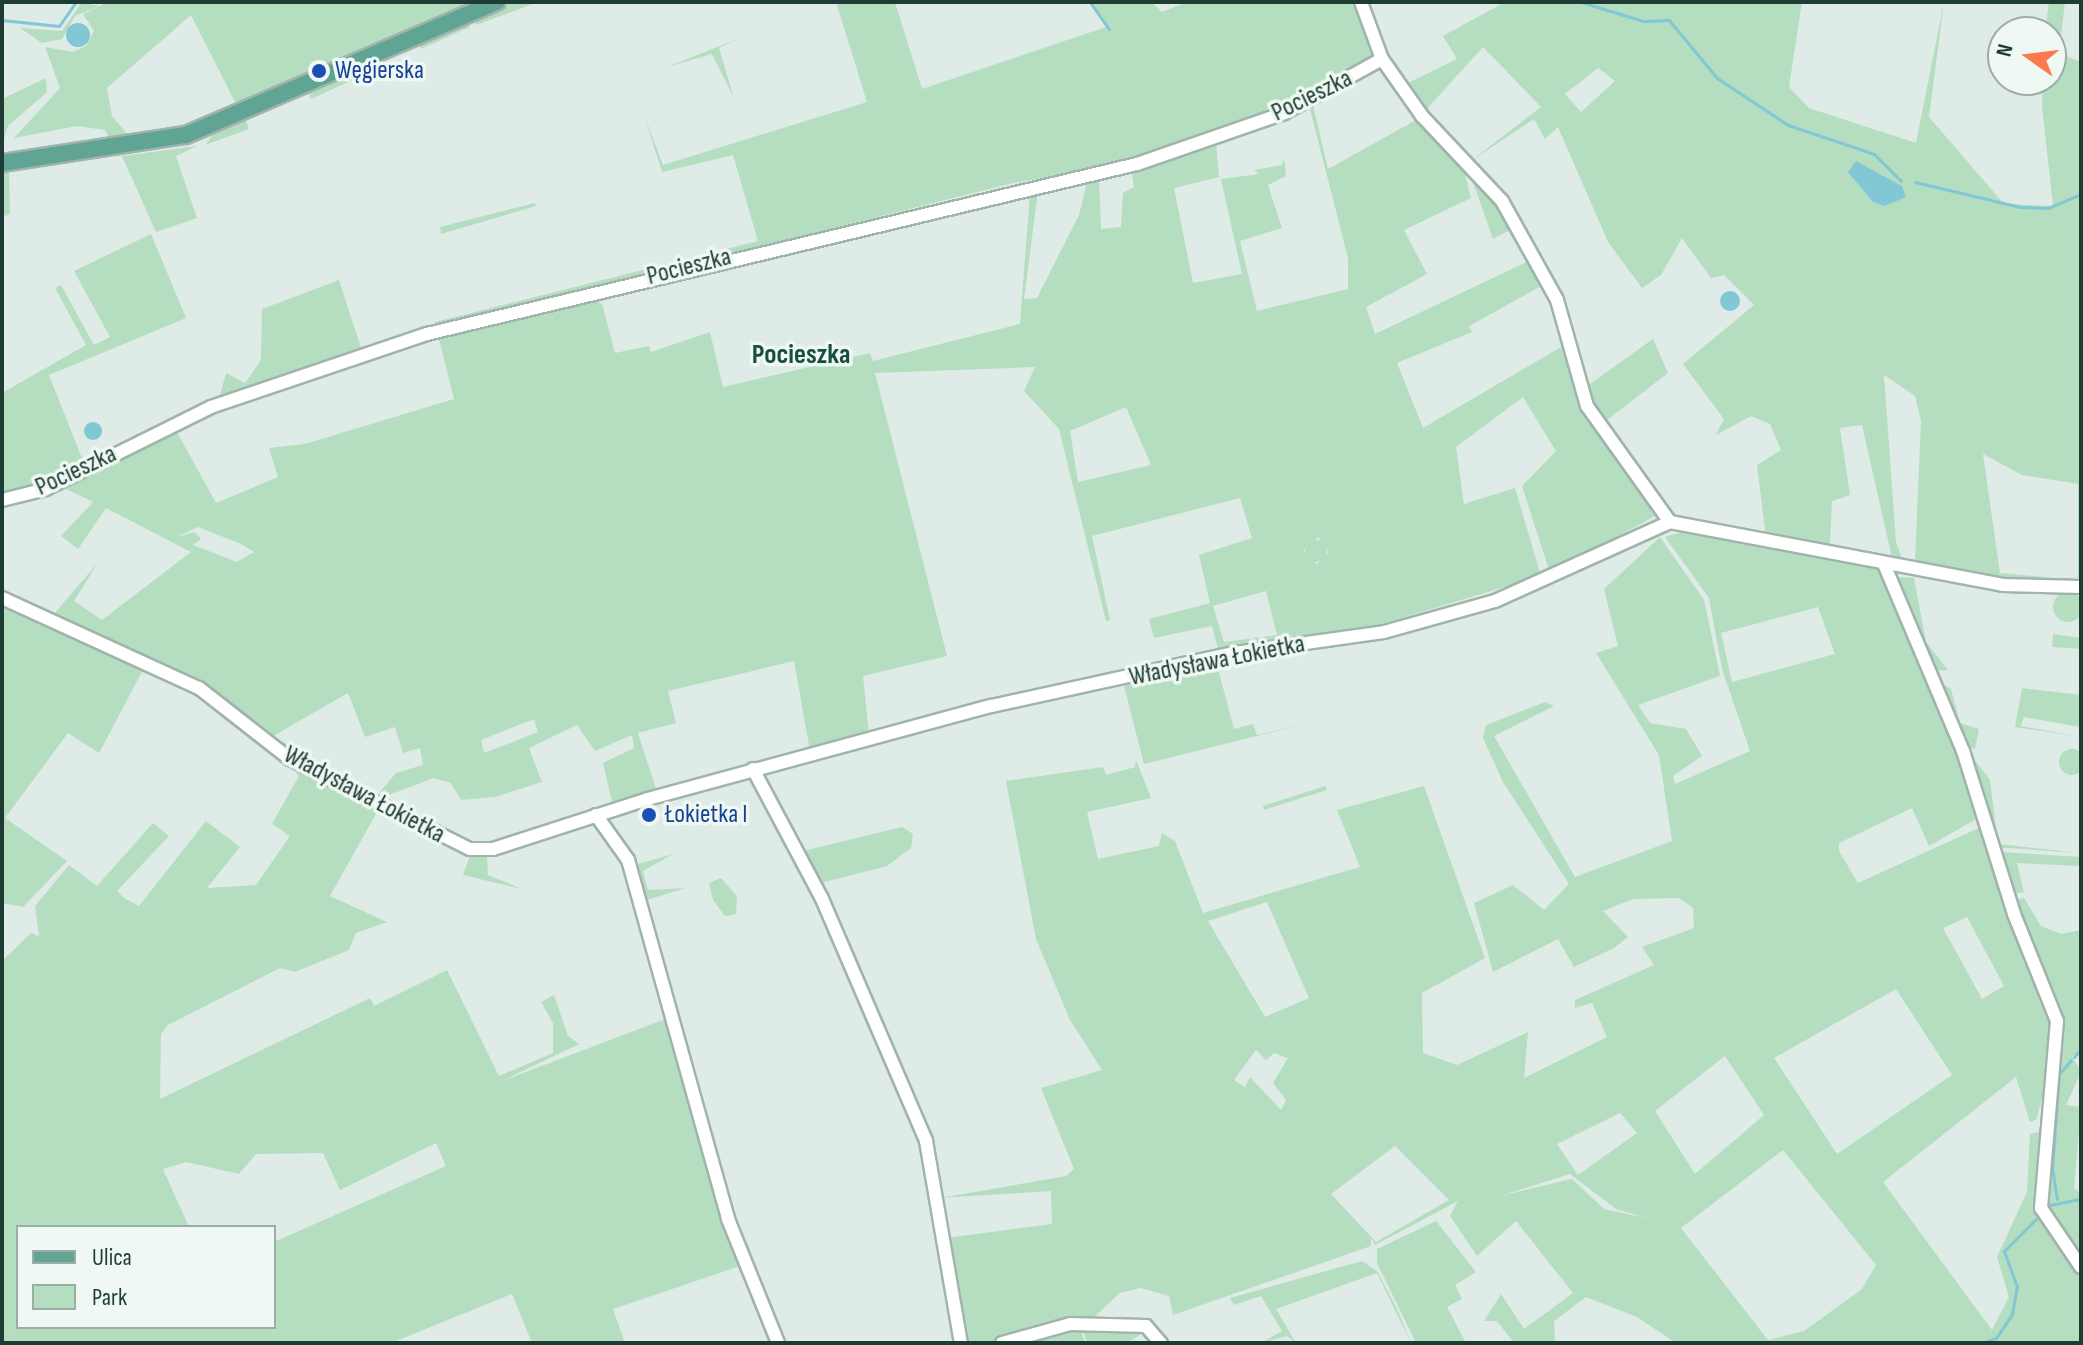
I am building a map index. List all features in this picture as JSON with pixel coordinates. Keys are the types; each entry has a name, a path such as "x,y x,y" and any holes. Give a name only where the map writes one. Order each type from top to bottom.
{"main road":[{"path":"2,163 186,135 497,2"}],"street":[{"path":"1361,2 1382,59 1427,122 1502,201 1557,300 1587,406 1670,522 2003,585 2081,587"},
{"name":"Pocieszka","path":"2,500 46,489 211,407 427,334 1137,164 1284,113 1382,59"},
{"name":"Władysława Łokietka","path":"2,598 199,688 292,759 444,840 493,849 753,769 1175,665 1384,632 1495,601 1670,522"},
{"path":"1884,564 1963,751 2008,899 2057,1021 2041,1208 2081,1267"},
{"path":"753,769 822,899 926,1141 961,1343"},
{"path":"596,815 628,860 727,1215 778,1343"},
{"path":"1002,1343 1070,1324 1146,1326 1161,1343"}],"green space":[{"path":"82,2 99,6 75,16 62,39 42,43 20,28 62,31"},
{"path":"108,2 472,2 237,106 191,15 107,88 112,116 130,137 110,140 105,130 77,126 14,138 60,88 45,47 73,52 86,46 94,31 83,14"},
{"path":"513,2 538,2 476,25 474,19"},
{"path":"836,2 895,2 922,89 1106,27 1089,2 1152,2 1162,12 1187,2 1356,2 1375,56 1244,124 1136,160 1009,184 436,328 435,322 758,241 733,155 662,172 644,115 663,165 867,102"},
{"path":"1505,2 1802,2 1789,87 1809,108 1916,143 1944,2 1929,117 2004,204 2053,206 2042,96 2067,96 2067,56 2081,62 2081,584 1998,579 1892,558 1862,425 1840,428 1850,495 1832,501 1830,544 1867,556 1766,537 1757,465 1781,450 1770,424 1751,416 1716,435 1724,419 1683,364 1754,305 1724,275 1711,278 1682,238 1661,275 1642,288 1608,242 1558,127 1545,139 1534,119 1471,161 1541,107 1483,47 1425,111 1390,64 1395,61 1408,83 1457,59 1443,36","holes":["1598,68 1615,81 1581,112 1565,94","1884,375 1915,396 1921,421 1915,561 1902,558 1896,542","1983,454 2022,475 2078,484 2078,580 2000,573"]},
{"path":"2049,2 2065,2 2063,16 2047,16"},
{"path":"468,23 470,27 421,49 419,44"},
{"path":"740,38 719,48 734,98 712,54 667,67"},
{"path":"1377,66 1382,67 1389,81 1379,68 1313,105 1328,169 1418,119 1463,166 1471,198 1404,230 1427,274 1366,307 1375,334 1531,260 1543,285 1469,326 1472,332 1397,363 1423,428 1561,347 1580,404 1655,516 1550,573 1522,486 1556,451 1523,397 1456,447 1464,504 1515,488 1541,576 1348,634 1219,653 1212,626 1154,638 1149,619 1210,603 1199,555 1252,538 1240,498 1092,536 1110,620 1106,621 1059,429 1024,391 1035,367 875,373 947,656 863,676 869,735 810,751 794,661 668,691 676,723 638,733 657,792 613,806 603,763 634,748 632,735 595,751 577,725 529,748 542,782 495,797 461,800 451,783 434,778 386,796 380,792 396,773 423,765 420,748 403,753 395,727 365,737 348,693 273,736 322,766 317,769 107,638 53,615 97,564 74,601 102,620 191,552 106,508 78,549 61,536 93,502 60,486 173,425 216,503 278,477 269,448 305,444 454,399 438,335 590,299 602,304 615,353 649,346 651,352 710,332 723,387 870,353 873,361 1020,324 1030,193 1038,191 1024,299 1037,298 1079,215 1088,179 1099,175 1101,229 1121,227 1123,193 1134,187 1131,167 1216,142 1219,177 1174,188 1193,283 1242,274 1221,179 1259,174 1254,170 1282,165 1284,158 1286,176 1268,185 1282,228 1240,241 1257,311 1348,289 1348,258 1310,109 1313,101","holes":["1126,407 1151,465 1078,482 1070,431","198,527 254,552 237,562 193,545 201,539 195,532 176,537","1318,537 1329,552 1317,564 1303,551","1266,591 1277,635 1224,642 1213,606","534,719 538,732 484,753 481,740"]},
{"path":"368,67 370,72 311,99 309,94"},
{"path":"46,78 47,92 8,126 2,146 2,99"},
{"path":"246,120 249,129 205,145 215,132"},
{"path":"197,146 176,156 197,218 156,232 122,156"},
{"path":"9,169 10,214 2,217 2,170"},
{"path":"1469,171 1474,174 1514,228 1493,239"},
{"path":"535,203 536,206 441,234 440,227"},
{"path":"151,234 186,318 49,375 84,463 171,419 54,483 2,498 2,393 86,345 55,288 61,285 94,345 110,337 74,271"},
{"path":"339,280 362,351 220,395 226,373 245,383 261,360 262,309"},
{"path":"1653,339 1668,373 1603,423 1583,389"},
{"path":"1688,530 1877,567 1899,608 1951,729 1978,818 1929,846 1912,808 1839,843 1839,851 1858,883 1981,827 2029,975 2036,972 2052,1010 2052,1064 2036,1120 2030,1122 2016,1077 1883,1182 1992,1330 2009,1297 1997,1257 2027,1192 2030,1134 2039,1132 2037,1212 2081,1275 2081,1343 1676,1343 1637,1317 1586,1297 1554,1321 1555,1343 1514,1343 1497,1321 1484,1321 1501,1294 1524,1329 1573,1293 1516,1221 1477,1256 1450,1216 1458,1201 1375,1245 1371,1238 1371,1246 1173,1315 1169,1296 1141,1288 1120,1293 1091,1320 993,1343 966,1342 946,1238 1052,1224 1051,1191 940,1198 1066,1176 1074,1169 1041,1088 1102,1070 1070,1020 1036,939 1006,781 1103,767 1106,775 1135,767 1136,760 1151,798 1087,812 1098,859 1159,846 1162,833 1175,841 1203,913 1360,867 1337,810 1424,786 1485,958 1422,993 1423,1053 1457,1065 1528,1032 1524,1078 1607,1037 1592,1003 1575,1008 1575,1000 1654,965 1642,947 1694,928 1693,908 1679,898 1633,899 1603,911 1628,937 1614,948 1574,967 1558,939 1493,972 1474,903 1513,885 1544,910 1569,884 1503,782 1483,738 1486,725 1545,702 1554,706 1494,736 1575,877 1672,841 1659,755 1596,653 1618,646 1604,589 1660,537 1704,600 1720,676 1638,705 1650,723 1686,729 1702,756 1673,776 1675,784 1750,751 1722,669 1709,598 1665,537","holes":["1818,607 1835,654 1732,682 1721,633","1267,902 1309,998 1265,1017 1208,921","1967,917 2004,986 1982,999 1943,928","1896,989 1952,1075 1837,1154 1774,1058","1256,1050 1266,1060 1274,1053 1288,1058 1273,1083 1286,1100 1281,1110 1250,1077 1245,1087 1234,1080","1725,1056 1764,1115 1695,1174 1655,1111","1620,1113 1637,1133 1578,1175 1557,1144","1395,1146 1449,1200 1376,1242 1331,1194","1783,1150 1876,1265 1862,1289 1804,1331 1768,1340 1681,1228","1570,1174 1616,1209 1646,1218 1604,1209 1572,1179 1500,1196"]},
{"path":"1316,540 1324,543 1327,551 1324,559 1316,562 1308,559 1305,551 1308,543"},
{"path":"1900,577 1914,578 1926,642 1948,670 1935,671 1894,584"},
{"path":"2068,592 2074,593 2082,601 2082,613 2074,621 2068,622 2062,621 2054,613 2053,607 2054,601 2062,593"},
{"path":"2,605 143,670 99,753 68,733 5,818 67,861 23,907 2,903"},
{"path":"2053,634 2081,638 2081,649 2052,647"},
{"path":"1216,661 1234,729 1253,724 1257,735 1301,725 1144,764 1124,686"},
{"path":"1940,683 1951,689 1960,723 1979,729 1975,749 1963,746"},
{"path":"2022,688 2081,695 2081,727 2024,717 2021,726 2081,737 2015,727"},
{"path":"2072,749 2081,753 2084,767 2081,771 2072,775 2063,771 2059,762 2063,753"},
{"path":"1971,755 1990,780 1998,844 2081,853 1993,847"},
{"path":"293,768 377,812 330,896 387,922 356,933 349,950 295,972 280,968 168,1025 161,1034 160,1099 370,998 374,1006 447,970 499,1076 553,1053 553,1023 541,1002 554,995 568,1036 579,1044 502,1081 668,1018 740,1266 613,1309 625,1343 532,1343 512,1294 391,1343 2,1343 3,960 31,933 39,936 35,906 69,865 97,886 153,823 169,836 117,891 139,906 206,821 240,847 207,888 256,885 290,836 272,824 299,776"},
{"path":"1325,786 1327,790 1264,810 1263,806"},
{"path":"902,827 913,834 911,848 887,866 817,884 803,851"},
{"path":"544,838 487,858 488,875 522,889 463,875 470,856"},
{"path":"2000,852 2081,857 2081,866 2017,863 2024,892 2013,894"},
{"path":"673,854 643,871 648,890 686,888 640,902 631,866"},
{"path":"721,878 737,896 736,914 725,916 713,900 709,883"},
{"path":"2024,898 2041,926 2061,934 2081,930 2081,1053 2072,1056 2081,1072 2066,1105 2081,1107 2074,1188 2081,1194 2081,1263 2046,1218 2063,1033 2019,910 2017,900"},
{"path":"1436,1221 1476,1272 1455,1285 1462,1299 1447,1307 1466,1343 1416,1343 1377,1263 1377,1249"},
{"path":"1362,1261 1377,1271 1411,1343 1377,1273 1276,1309 1296,1343 1287,1336 1261,1343 1282,1331 1261,1296 1234,1305 1230,1298"},
{"path":"1082,1326 1141,1330 1143,1333 1130,1341 1087,1343"},
{"path":"1080,1327 1085,1343 1011,1343"}],"water":[{"path":"78,23 89,30 90,35 83,46 78,47 67,40 66,35 73,24"},
{"path":"1856,161 1902,186 1906,197 1885,206 1873,202 1848,172"},
{"path":"1730,291 1737,294 1740,301 1737,308 1730,311 1723,308 1720,301 1723,294"},
{"path":"89,422 97,422 102,431 100,438 89,440 84,435 84,427"}],"waterway":[{"path":"2,20 59,26 76,2"},
{"path":"1090,2 1109,29"},
{"path":"1581,2 1643,21 1669,20 1717,78 1788,125 1874,154 1901,181"},
{"path":"1915,182 2020,207 2048,208 2081,194"},
{"path":"2074,1057 2081,1049"},
{"path":"2057,1199 2052,1169 2059,1074 2071,1060"},
{"path":"2049,1205 2081,1199"},
{"path":"1981,1343 1996,1338 2012,1314 2017,1287 2004,1251 2036,1219"},
{"path":"1937,1343 1960,1343"}],"place":[{"name":"Węgierska","path":"319,71"},
{"name":"Łokietka I","path":"649,815"}],"district":[{"name":"Pocieszka","path":"801,355"}]}
